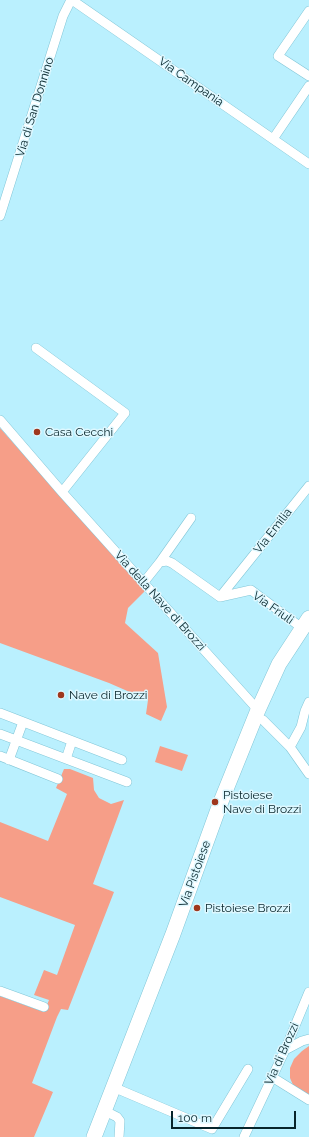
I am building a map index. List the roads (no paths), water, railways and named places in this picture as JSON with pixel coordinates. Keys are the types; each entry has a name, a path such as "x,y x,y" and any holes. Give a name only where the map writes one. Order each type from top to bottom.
{"main road":[{"name":"Via Pistoiese","path":"94,1137 173,934 220,804 261,715 306,626"},
{"name":"Via Pistoiese","path":"102,1137 261,715"}],"street":[{"name":"Via Campania","path":"72,0 309,164"},
{"name":"Via di San Donnino","path":"0,216 63,16 72,0"},
{"path":"309,11 278,56 309,76"},
{"path":"273,139 309,86"},
{"path":"36,348 125,414 62,492"},
{"name":"Via della Nave di Brozzi","path":"0,420 62,492 290,747 309,774"},
{"name":"Via Emilia","path":"220,597 309,486"},
{"path":"144,582 191,518"},
{"path":"160,562 167,561 172,563 220,597"},
{"name":"Via Friuli","path":"220,597 251,590 306,626"},
{"path":"290,747 301,727 304,711 309,702"},
{"path":"0,713 122,760"},
{"path":"23,722 16,740 4,758 58,778"},
{"path":"0,734 127,782"},
{"path":"66,759 72,741"},
{"path":"0,991 44,1008"},
{"name":"Via di Brozzi","path":"244,1137 285,1050 309,992"},
{"path":"285,1050 302,1040 309,1039"},
{"path":"120,1090 212,1129 248,1068"},
{"path":"272,1077 309,1100"},
{"path":"111,1114 117,1117 120,1121 119,1137"}],"place":[{"name":"Casa Cecchi","path":"37,432"},
{"name":"Nave di Brozzi","path":"61,695"},
{"name":"Pistoiese Nave di Brozzi","path":"215,802"},
{"name":"Pistoiese Brozzi","path":"197,908"}]}
